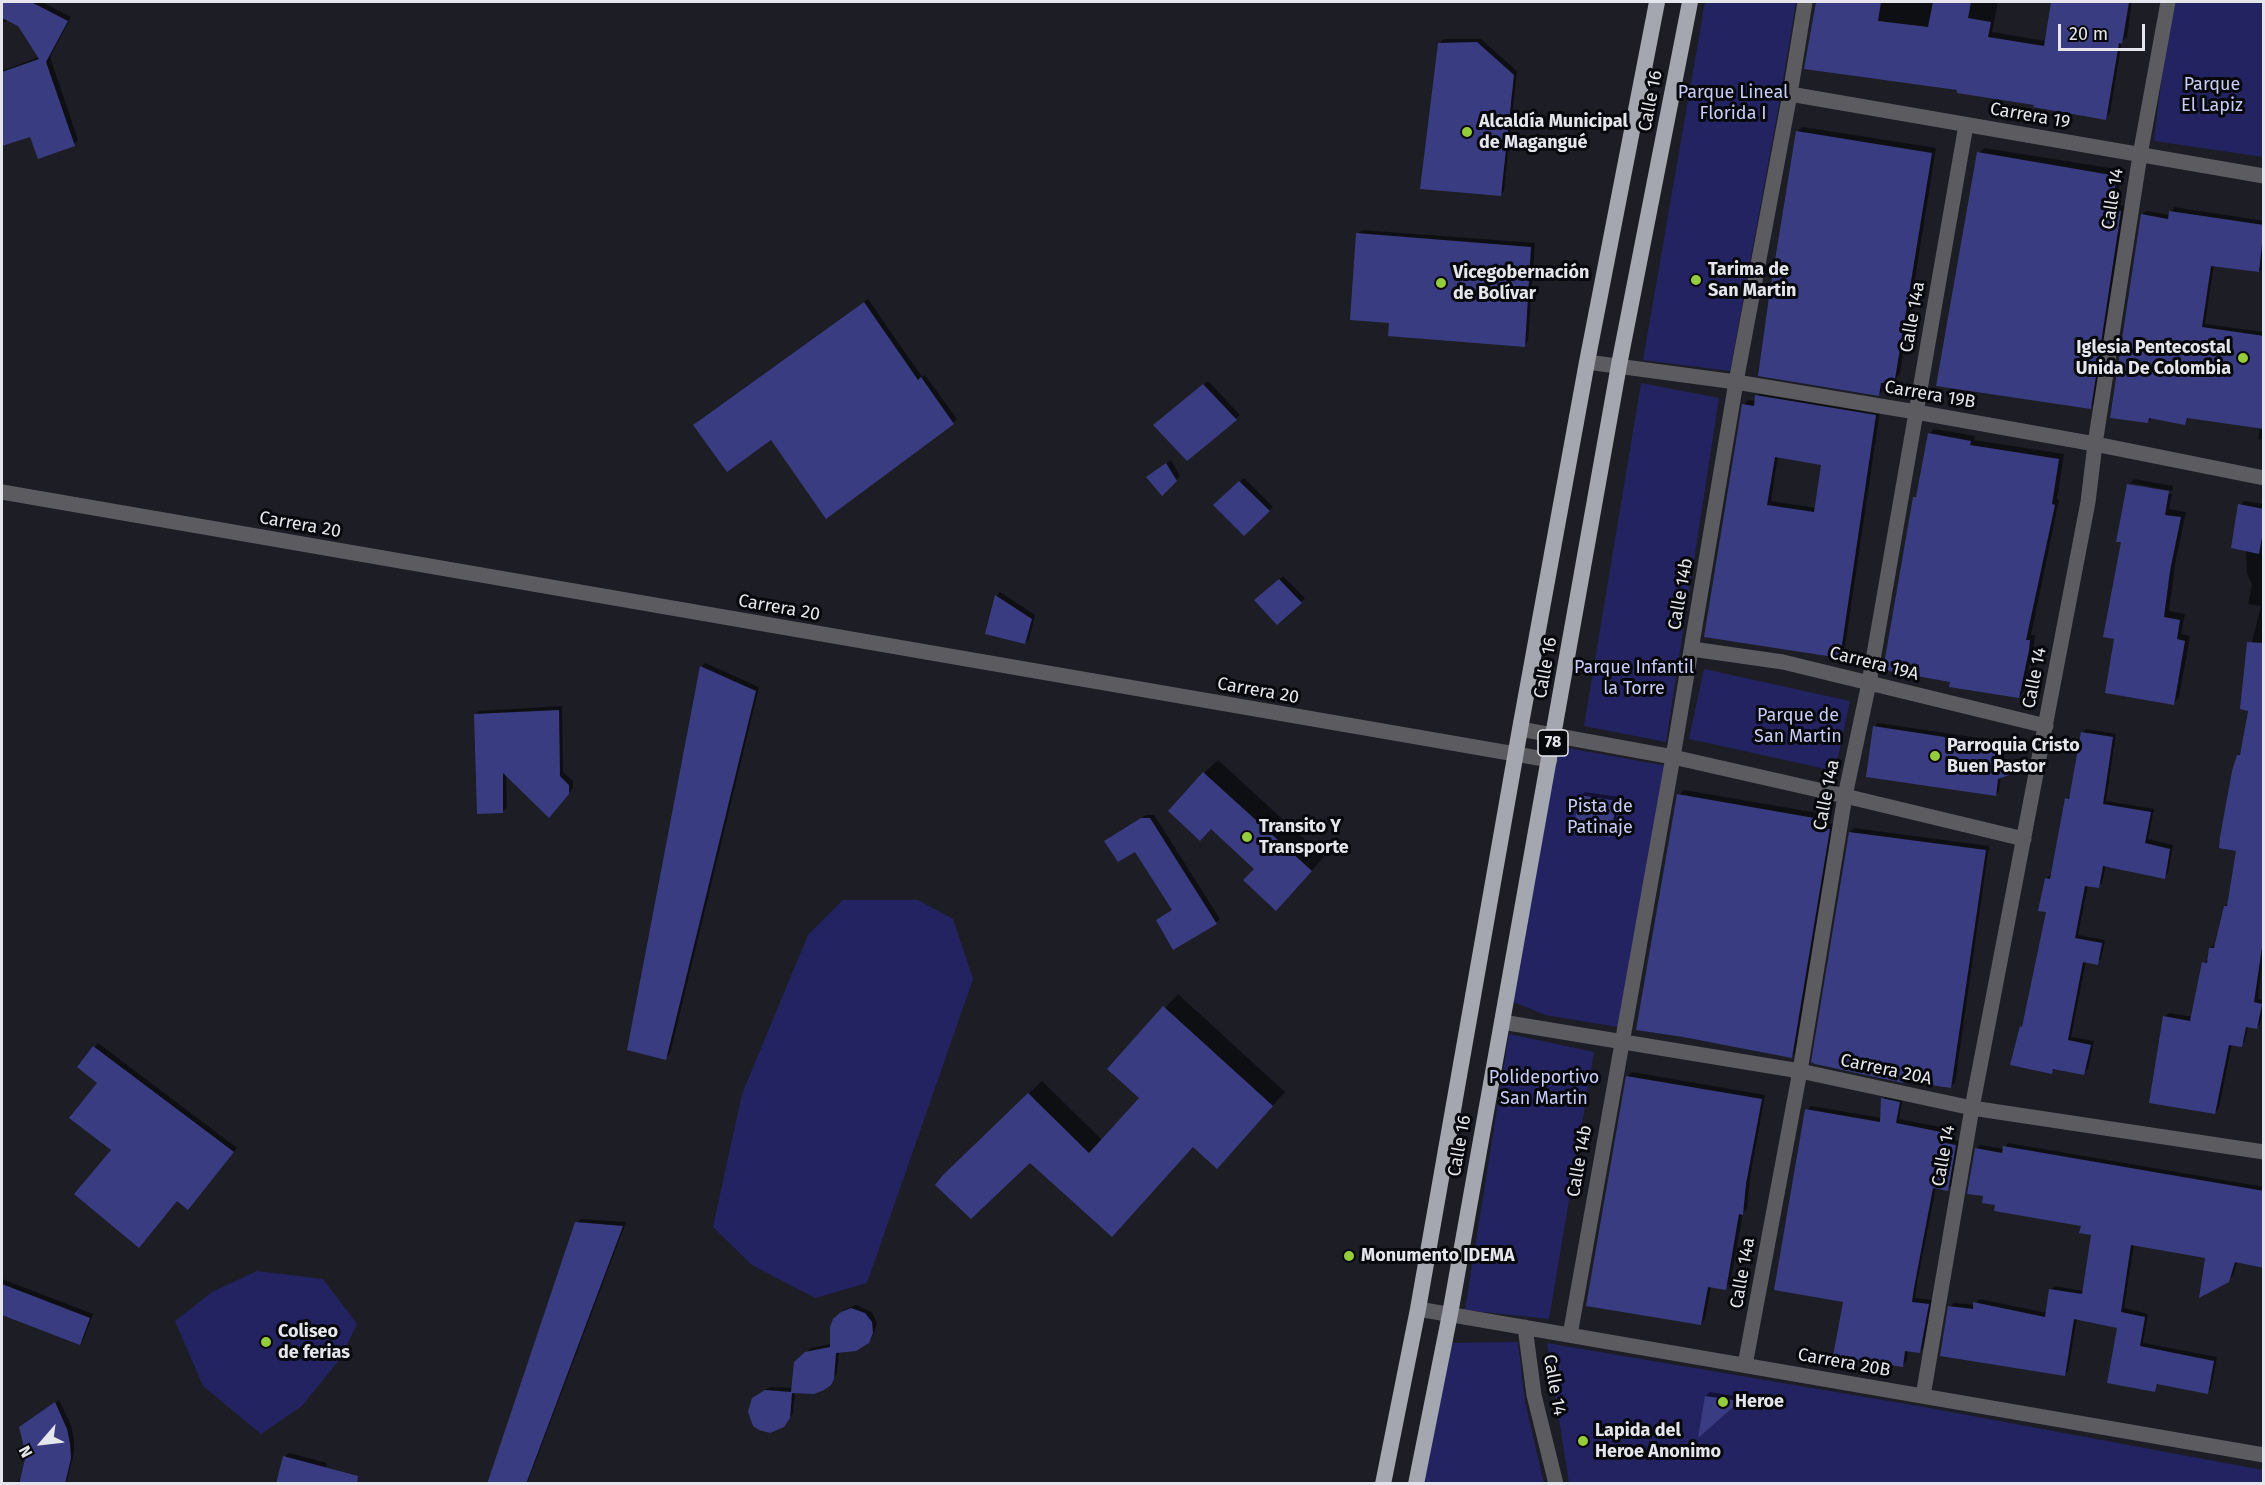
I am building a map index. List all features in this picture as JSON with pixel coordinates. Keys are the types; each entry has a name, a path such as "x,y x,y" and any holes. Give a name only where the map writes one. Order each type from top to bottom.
{"highway":[{"name":"Calle 16","path":"1383,1484 1418,1309 1587,362 1657,2"},
{"name":"Calle 16","path":"1416,1484 1450,1314 1619,365 1690,2"}],"street":[{"name":"Calle 14b","path":"1570,1335 1692,649 1736,382 1805,2"},
{"name":"Calle 14","path":"1923,1396 1972,1108 2088,502 2140,155 2168,2"},
{"name":"Carrera 19","path":"1790,94 2264,176"},
{"name":"Calle 14a","path":"1746,1365 1800,1071 1845,796 1869,683 1966,125"},
{"name":"Carrera 19B","path":"1587,362 1736,382 1916,412 2095,444 2264,478"},
{"name":"Carrera 20","path":"2,492 1550,760"},
{"name":"Carrera 19A","path":"1692,649 1783,662 2046,726"},
{"path":"1520,729 1673,757 2024,839"},
{"name":"Carrera 20A","path":"1502,1022 1800,1071 1972,1108 2264,1152"},
{"name":"Carrera 20B","path":"1418,1309 2264,1455"},
{"name":"Calle 14","path":"1526,1327 1534,1395 1556,1484"}],"green space":[{"name":"Parque Lineal Florida I","path":"1705,2 1796,2 1730,371 1643,360"},
{"name":"Parque El Lapiz","path":"2171,2 2263,2 2263,157 2154,141"},
{"name":"Parque Infantil la Torre","path":"1641,383 1719,398 1666,742 1584,726"},
{"name":"Parque de San Martin","path":"1704,669 1850,701 1835,771 1689,739"},
{"name":"Pista de Patinaje","path":"1556,746 1667,766 1618,1027 1545,1015 1509,1000"},
{"path":"843,900 918,900 953,919 973,979 867,1283 815,1298 752,1265 713,1227 742,1094 808,935"},
{"name":"Polideportivo San Martin","path":"1509,1034 1594,1052 1549,1319 1465,1310"},
{"name":"Coliseo de ferias","path":"257,1271 323,1279 357,1324 340,1359 302,1406 261,1434 203,1386 175,1321 212,1292"},
{"path":"1518,1342 1525,1402 1544,1483 1422,1484 1450,1343"},
{"path":"1547,1343 1924,1407 2263,1470 2263,1483 1569,1483"}],"building":[{"path":"2,2 31,2 68,21 46,62 75,146 38,159 30,137 2,146 2,72 39,59 18,26 2,18"},
{"path":"1816,2 1881,2 1878,21 1928,27 1933,2 1971,2 1968,18 1991,22 1988,37 2044,46 2051,2 2129,2 2122,44 2119,43 2106,120 2033,107 2034,105 1957,93 1957,90 1804,69"},
{"name":"Alcaldía Municipal de Magangué","path":"1477,42 1514,75 1501,196 1420,189 1438,43"},
{"path":"1796,131 1932,153 1894,384 1881,383 1879,396 1758,376"},
{"path":"1977,152 2117,176 2111,209 2121,211 2091,409 1936,386"},
{"path":"2169,211 2264,225 2259,272 2211,266 2202,327 2264,336 2264,429 2187,418 2185,425 2149,418 2148,423 2110,418 2141,214 2168,219"},
{"name":"Vicegobernación de Bolívar","path":"1356,233 1531,247 1525,347 1388,336 1389,323 1350,320"},
{"path":"864,302 918,380 921,377 954,424 826,519 771,440 727,472 693,425"},
{"path":"1203,384 1237,420 1187,461 1153,425"},
{"path":"1755,395 1876,415 1840,658 1704,637 1742,404 1754,406","holes":["1775,457 1821,465 1814,512 1767,505"]},
{"path":"1928,433 1971,441 1970,445 2059,459 2052,504 2055,505 2026,640 2030,640 2029,650 2019,698 1949,687 1950,682 1883,670 1913,497 1916,497"},
{"path":"1166,463 1177,481 1162,496 1146,477"},
{"path":"1239,481 1270,511 1244,536 1213,505"},
{"path":"2127,484 2169,491 2165,515 2181,517 2164,617 2180,620 2177,639 2185,641 2174,705 2105,693 2114,639 2103,637 2121,542 2116,542"},
{"path":"2238,504 2264,509 2264,526 2259,554 2231,548"},
{"path":"1279,579 1302,603 1277,625 1254,600"},
{"path":"995,595 1032,619 1025,644 985,634"},
{"path":"2247,642 2264,643 2264,934 2254,1002 2262,1004 2257,1029 2246,1027 2242,1047 2229,1045 2215,1114 2149,1103 2163,1016 2190,1021 2202,962 2207,963 2209,948 2214,948 2224,906 2227,906 2236,851 2219,848 2232,771 2237,755 2240,755 2248,711 2240,709"},
{"path":"700,666 756,691 666,1060 627,1050"},
{"path":"559,710 560,776 569,785 569,794 549,818 503,773 503,813 477,814 474,714"},
{"name":"Parroquia Cristo Buen Pastor","path":"1873,726 2003,746 2000,763 2012,774 1998,779 1996,796 1866,777"},
{"path":"2081,732 2113,737 2103,804 2151,812 2145,843 2170,849 2165,879 2103,866 2099,888 2085,886 2075,938 2102,943 2098,965 2083,962 2068,1040 2091,1045 2084,1075 2053,1069 2052,1074 2010,1065 2020,1026 2022,1027 2046,912 2038,911 2045,878 2050,879 2065,798 2069,799"},
{"name":"Transito Y Transporte","path":"1203,772 1312,871 1276,911 1243,880 1254,869 1211,829 1200,841 1168,811"},
{"path":"1677,794 1814,818 1813,827 1830,829 1792,1058 1636,1030"},
{"path":"1579,795 1617,801 1610,837 1573,832"},
{"path":"1141,818 1150,818 1217,924 1173,950 1156,920 1172,910 1135,852 1118,862 1104,841"},
{"path":"1849,832 1986,850 1951,1088 1904,1081 1903,1083 1811,1062"},
{"path":"1163,1006 1273,1106 1217,1169 1193,1147 1112,1237 1030,1163 971,1219 935,1185 1028,1093 1089,1153 1139,1098 1107,1069"},
{"path":"93,1046 234,1152 188,1210 177,1201 139,1248 74,1194 111,1150 69,1118 97,1083 77,1067"},
{"path":"1626,1076 1762,1099 1746,1184 1743,1215 1739,1214 1726,1290 1708,1287 1701,1325 1586,1306"},
{"path":"1881,1098 1900,1102 1896,1123 1941,1132 1940,1142 1956,1145 1948,1191 1933,1188 1914,1288 1912,1302 1929,1304 1920,1353 1905,1351 1903,1367 1833,1356 1843,1302 1774,1290 1805,1109 1880,1122"},
{"path":"2003,1146 2264,1191 2264,1268 2235,1262 2229,1282 2199,1298 2205,1258 2131,1245 2121,1312 2145,1317 2140,1346 2214,1361 2208,1394 2157,1384 2155,1392 2107,1383 2117,1328 2074,1319 2065,1376 1940,1356 1948,1306 1973,1309 1973,1302 2045,1317 2049,1289 2082,1294 2091,1235 2079,1233 2081,1226 1994,1211 1995,1205 1982,1203 1983,1196 1967,1194 1975,1148 2002,1153"},
{"path":"575,1222 623,1226 526,1484 487,1484"},
{"path":"2,1284 90,1318 80,1345 2,1315"},
{"path":"851,1308 865,1313 872,1322 873,1333 869,1343 856,1351 836,1353 834,1379 831,1385 824,1390 814,1394 792,1393 790,1418 784,1427 770,1433 753,1426 748,1412 752,1398 765,1390 791,1392 794,1362 805,1352 830,1347 830,1327 833,1319 841,1312"},
{"path":"1705,1396 1740,1401 1698,1438"},
{"path":"55,1402 67,1429 70,1444 71,1458 65,1484 19,1484 26,1455 19,1427"},
{"path":"283,1456 358,1476 357,1484 276,1484"}],"place":[{"name":"Alcaldía Municipal de Magangué","path":"1467,132"},
{"name":"Tarima de San Martin","path":"1696,280"},
{"name":"Vicegobernación de Bolívar","path":"1441,283"},
{"name":"Iglesia Pentecostal Unida De Colombia","path":"2243,358"},
{"name":"Parroquia Cristo Buen Pastor","path":"1935,756"},
{"name":"Transito Y Transporte","path":"1247,837"},
{"name":"Monumento IDEMA","path":"1349,1256"},
{"name":"Coliseo de ferias","path":"266,1342"},
{"name":"Heroe","path":"1723,1402"},
{"name":"Lapida del Heroe Anonimo","path":"1583,1441"}]}
